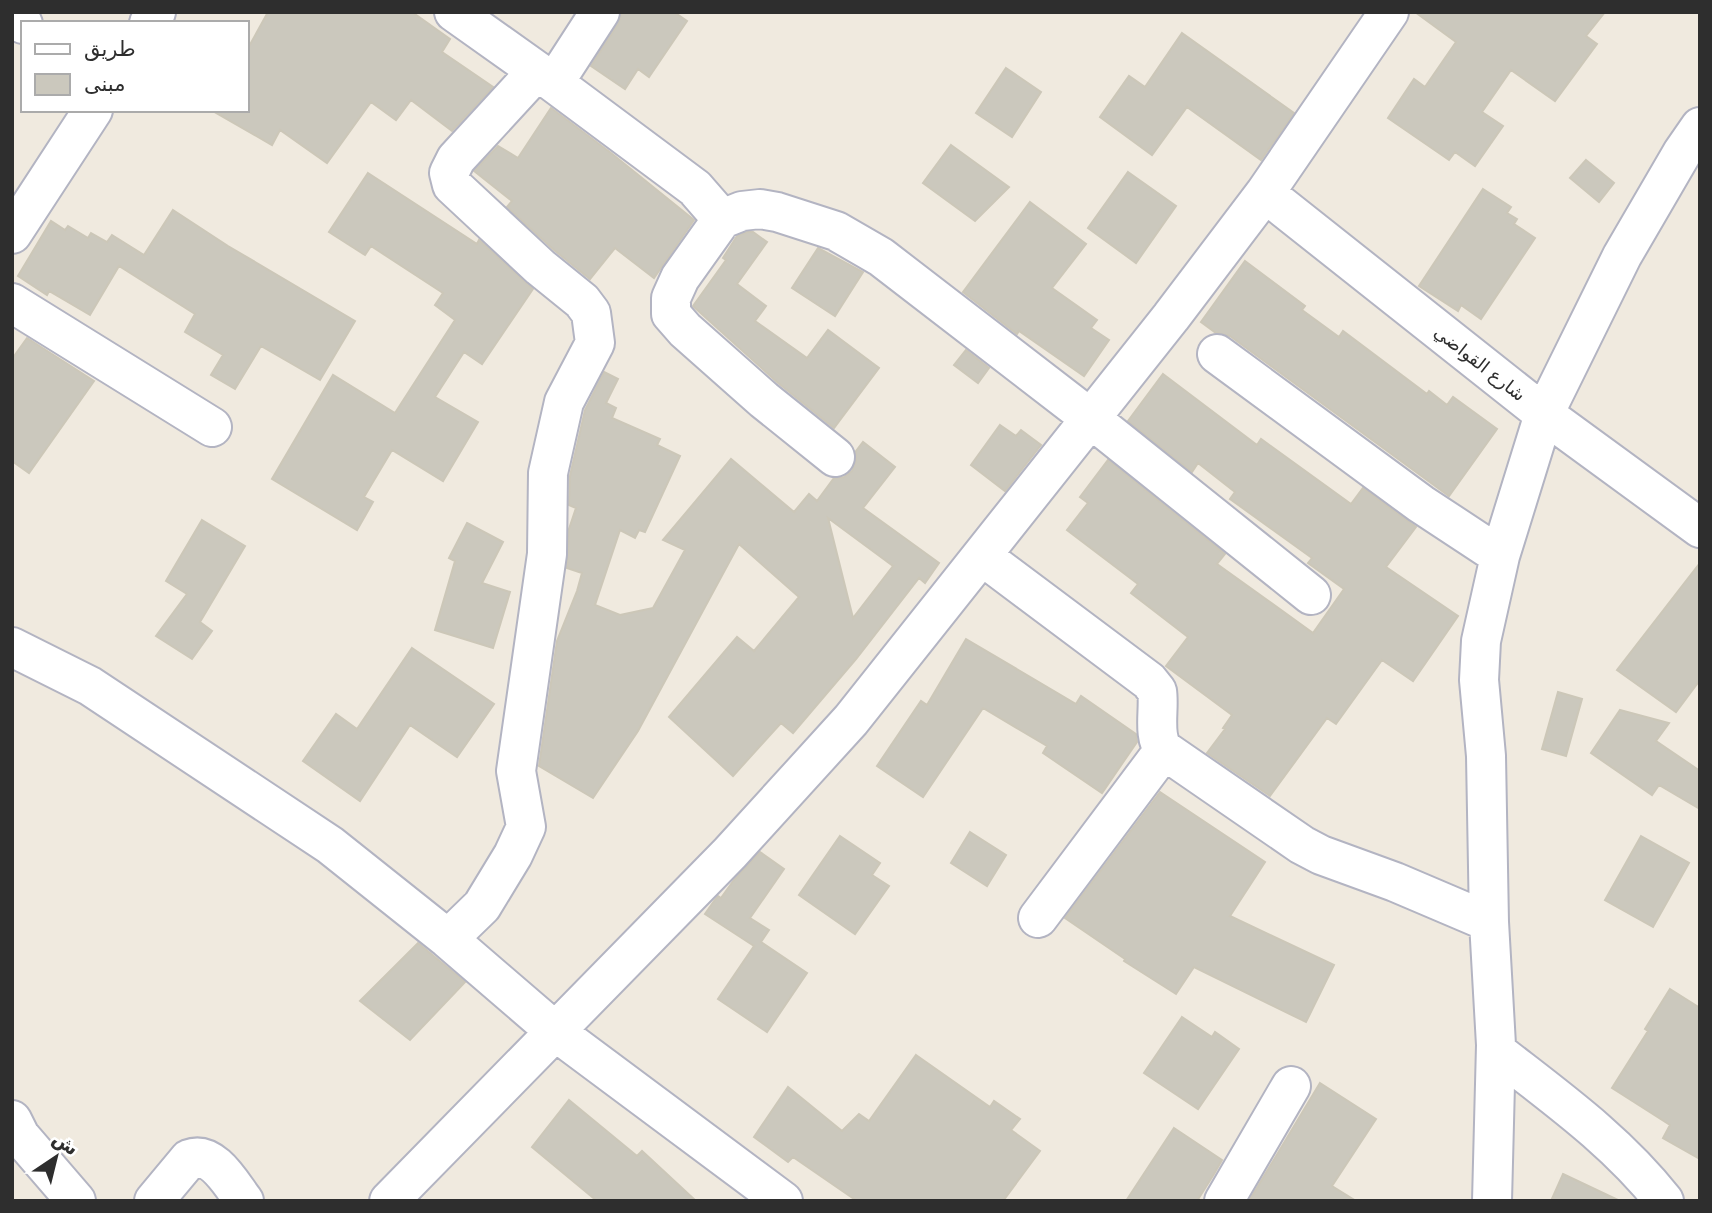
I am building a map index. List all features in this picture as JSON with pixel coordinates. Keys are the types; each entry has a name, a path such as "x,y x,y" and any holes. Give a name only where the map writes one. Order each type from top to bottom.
{"street":[{"path":"454,12 695,188 722,219"},
{"path":"448,939 482,906 513,855 526,827 516,771 547,554 548,473 564,402 595,343 592,313 582,300 540,267 471,205 452,185 449,173 456,159 546,77 600,12"},
{"path":"389,1201 730,853 851,720 1171,317 1265,193 1389,12"},
{"path":"12,234 92,112"},
{"path":"1492,1201 1496,1051 1489,922 1486,756 1479,680 1481,641 1500,556 1544,414 1622,256 1694,149"},
{"name":"شارع القواضي","path":"1265,193 1544,414 1700,528"},
{"path":"835,457 764,400 685,330 671,314 671,298 680,278 722,219 742,211 768,210 804,219 854,240 923,288 1311,595"},
{"path":"12,303 212,427"},
{"path":"1217,354 1422,504 1500,556"},
{"path":"982,556 1149,681 1157,691 1159,744 1164,750 1302,845 1489,922"},
{"path":"12,647 90,686 330,845 448,939 556,1032 783,1201"},
{"path":"1038,918 1164,750"},
{"path":"1496,1051 1591,1126 1664,1201"},
{"path":"1224,1201 1291,1086"},
{"path":"12,1121 20,1136 76,1201"},
{"path":"154,1201 189,1159 197,1156 211,1161 244,1201"}],"building":[{"path":"268,12 412,12 450,39 442,52 493,87 452,131 411,100 396,120 371,102 327,163 280,130 272,145 214,112 248,112 248,48"},
{"path":"622,12 674,12 687,21 649,77 638,69 625,89 591,66 618,24"},
{"path":"1415,12 1605,12 1586,36 1597,44 1555,101 1511,70 1482,112 1503,126 1475,166 1455,152 1449,160 1388,118 1414,79 1425,87 1456,42"},
{"path":"1182,33 1294,113 1261,160 1187,107 1152,155 1100,117 1129,76 1145,87"},
{"path":"1006,68 1041,92 1012,137 976,113"},
{"path":"551,108 694,220 654,278 615,248 590,279 507,207 512,201 474,171 498,146 518,158"},
{"path":"951,145 1009,187 975,221 923,183"},
{"path":"1586,160 1614,183 1599,202 1570,178"},
{"path":"1128,172 1176,206 1136,263 1088,228"},
{"path":"368,173 477,244 479,240 533,289 482,364 464,352 435,397 478,422 443,481 392,450 364,497 373,502 357,530 272,479 333,375 395,413 455,320 435,305 443,293 371,246 365,255 329,232"},
{"path":"1483,189 1511,207 1507,213 1517,219 1514,224 1535,238 1481,319 1461,305 1458,311 1419,286"},
{"path":"1030,202 1086,244 1052,288 1097,320 1091,328 1109,340 1084,376 1019,331 1017,334 963,292"},
{"path":"173,210 355,321 320,380 261,346 235,389 211,375 223,355 185,332 195,314 119,266 90,315 49,291 47,295 18,276 51,221 65,230 68,226 88,238 91,233 107,242 112,235 144,255"},
{"path":"753,232 767,242 737,284 766,306 755,321 807,358 828,330 879,368 834,428 777,382 693,306 726,260 723,258 737,236"},
{"path":"818,248 863,272 835,316 792,288"},
{"path":"1245,261 1305,306 1302,310 1339,337 1343,331 1427,394 1429,391 1447,405 1453,397 1497,429 1449,496 1230,336 1216,333 1201,322"},
{"path":"27,338 94,381 29,473 12,461 12,359"},
{"path":"966,350 989,368 978,383 954,365"},
{"path":"604,372 618,379 606,403 616,408 612,418 660,439 657,445 680,456 645,532 639,530 635,538 620,530 595,605 620,615 653,608 685,550 663,540 731,459 794,512 809,494 817,501 834,478 844,477 852,471 856,451 863,442 895,467 863,508 939,563 925,583 919,578 856,659 793,733 781,723 733,776 669,717 737,637 754,651 799,597 739,544 638,731 593,798 539,766 557,641 582,573 567,568 569,529 576,508 569,505 570,476 585,410","holes":["828,518 893,566 853,618"]},
{"path":"1163,374 1257,445 1261,439 1351,504 1363,488 1416,527 1386,567 1458,616 1413,681 1382,660 1336,724 1327,718 1270,796 1207,753 1232,715 1166,666 1188,637 1131,593 1138,584 1067,530 1088,503 1080,497 1108,460 1225,554 1217,564 1313,633 1344,589 1308,563 1312,558 1230,499 1235,492 1198,463 1192,472 1128,421"},
{"path":"1000,425 1016,436 1021,430 1041,445 1005,491 971,465"},
{"path":"202,520 245,546 200,622 212,631 192,659 156,636 187,594 166,581"},
{"path":"467,523 503,542 482,583 510,592 493,648 435,630 455,561 449,558"},
{"path":"1700,563 1700,680 1676,712 1617,670"},
{"path":"966,639 1076,704 1081,696 1136,734 1137,742 1102,793 1043,753 1047,746 983,708 923,797 877,766 921,701 927,705"},
{"path":"412,648 494,704 457,757 410,725 360,801 303,761 336,714 357,729"},
{"path":"1558,692 1582,699 1566,756 1542,749"},
{"path":"1620,710 1669,723 1656,741 1700,771 1700,809 1659,785 1652,795 1591,753"},
{"path":"1160,792 1265,862 1230,916 1334,965 1306,1022 1194,967 1176,994 1124,961 1125,959 1065,918"},
{"path":"970,832 1006,855 987,886 951,863"},
{"path":"840,836 880,863 872,875 889,886 855,934 799,895"},
{"path":"1641,836 1689,863 1653,927 1605,900"},
{"path":"760,852 784,869 750,918 769,930 761,942 807,973 767,1032 718,999 754,946 705,914 718,896 721,898"},
{"path":"418,943 465,982 410,1040 360,1001"},
{"path":"1670,989 1700,1008 1700,1159 1663,1138 1670,1125 1612,1088 1648,1031 1645,1029"},
{"path":"1182,1017 1212,1037 1215,1032 1239,1049 1198,1109 1144,1073"},
{"path":"916,1055 990,1107 994,1101 1020,1119 1011,1130 1040,1151 1003,1201 857,1201 793,1157 788,1162 754,1137 788,1087 842,1131 859,1114 869,1121"},
{"path":"1320,1083 1376,1119 1332,1186 1356,1201 1249,1201"},
{"path":"569,1100 637,1156 642,1151 696,1201 597,1201 532,1147"},
{"path":"1174,1128 1222,1160 1197,1201 1126,1201"},
{"path":"1563,1174 1620,1201 1551,1201"}]}
